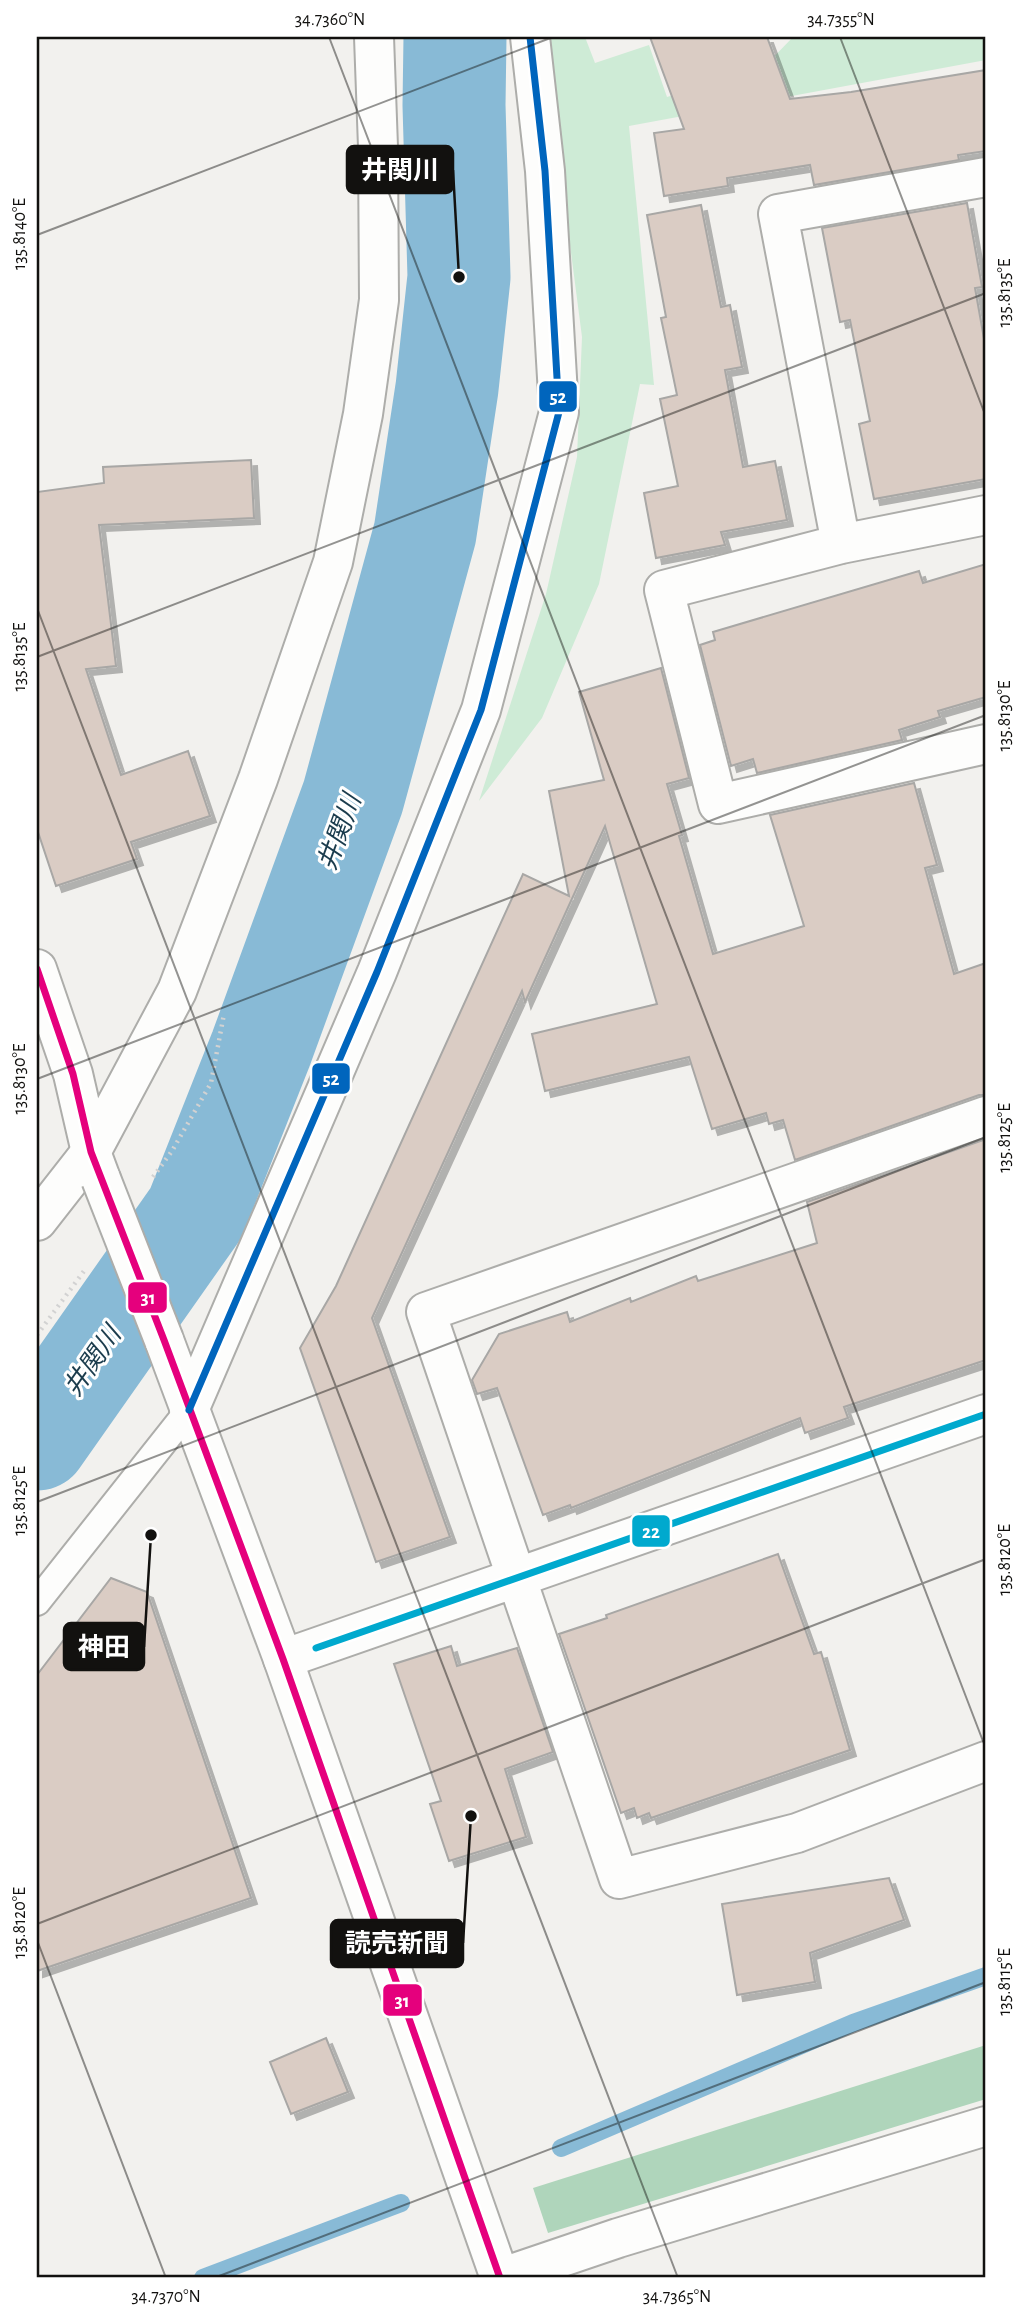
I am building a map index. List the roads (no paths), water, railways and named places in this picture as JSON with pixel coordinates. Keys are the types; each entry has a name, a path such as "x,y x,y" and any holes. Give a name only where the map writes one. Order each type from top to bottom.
{"street":[{"path":"37,1221 96,1166 177,991 258,779 333,562 363,414 379,300 374,37"},
{"path":"189,1410 377,972 481,710 559,412 545,172 530,37"},
{"path":"841,544 779,214 986,177"},
{"path":"986,515 841,544 664,590 718,804 986,744"},
{"path":"37,969 74,1074 96,1166 283,1659 500,2278 618,2238 986,2126"},
{"path":"986,1116 426,1312 619,1879 797,1833 986,1761"},
{"path":"283,1659 986,1415"}],"lane":[{"path":"37,1602 189,1410"}],"waterway":[{"name":"井関川","path":"37,1439 196,1213 261,1049 353,797 425,533 447,388 459,277 454,105 455,37"},
{"path":"561,2148 853,2023 986,1976"},
{"path":"203,2278 401,2203"}],"place":[{"name":"井関川","path":"459,277"},
{"name":"神田","path":"151,1535"},
{"name":"読売新聞","path":"471,1816"}]}
